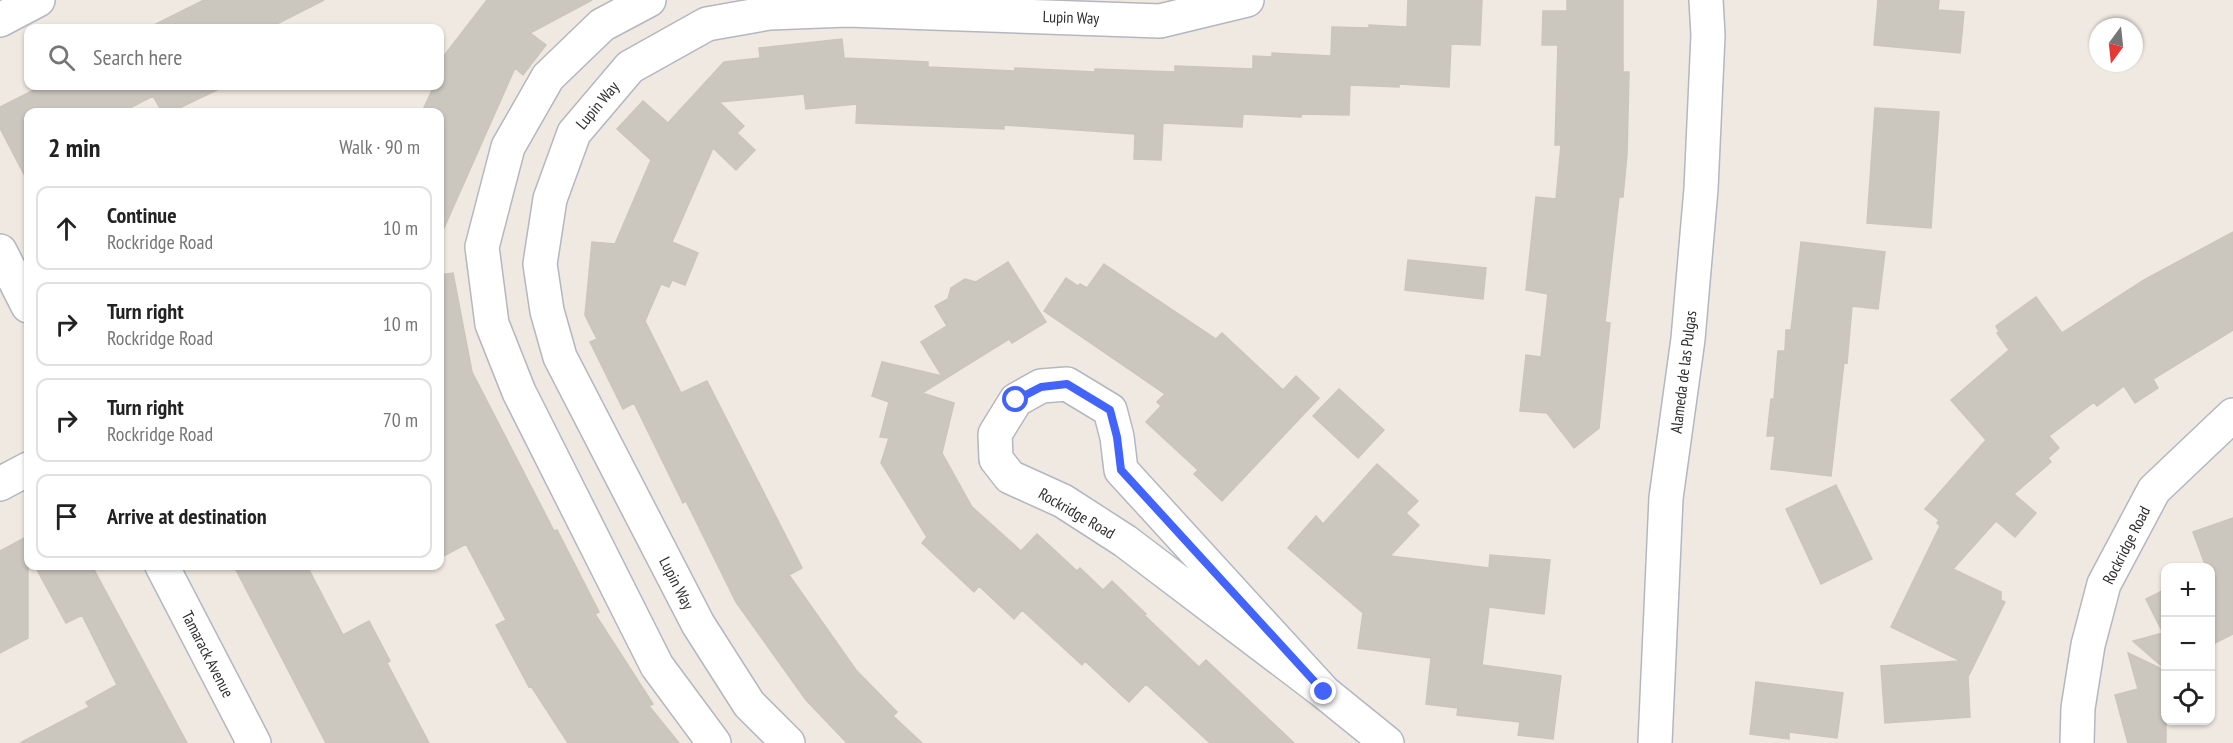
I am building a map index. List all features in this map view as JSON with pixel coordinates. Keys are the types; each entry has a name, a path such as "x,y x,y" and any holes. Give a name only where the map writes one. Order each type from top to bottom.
{"street":[{"path":"0,20 38,0"},
{"path":"649,0 602,25 548,77 508,147 482,248 492,324 519,392 657,666 714,743"},
{"name":"Lupin Way","path":"788,743 749,704 698,624 560,357 547,311 540,264 550,199 574,133 630,67 707,24 769,12 847,10 1160,21 1247,0"},
{"name":"Alameda de las Pulgas","path":"1655,743 1666,498 1688,339 1701,189 1708,35 1706,0"},
{"path":"0,251 24,298"},
{"name":"Rockridge Road","path":"1324,692 1121,470 1117,437 1110,410 1067,384 1041,387 1016,400 995,434 996,459 1010,477 1063,501 1125,541 1324,692 1387,743"},
{"name":"Rockridge Road","path":"2077,743 2078,708 2088,645 2104,584 2154,490 2233,415"},
{"path":"0,484 24,471"},
{"name":"Tamarack Avenue","path":"164,570 254,743"}],"building":[{"path":"204,0 324,0 277,24 156,24"},
{"path":"487,0 592,0 530,33 546,45 523,75 515,68 444,228 444,108 424,108 432,90 444,90 444,56"},
{"path":"1408,0 1482,0 1480,45 1451,44 1449,87 1399,84 1399,87 1350,85 1349,115 1301,114 1301,117 1243,114 1242,127 1163,123 1161,160 1134,159 1135,134 1004,125 1004,129 856,123 857,104 806,109 804,94 719,102 744,126 737,133 755,150 736,170 713,148 672,242 698,253 685,285 672,280 669,287 661,284 645,321 681,393 707,381 802,568 789,575 856,670 897,712 893,716 922,743 847,743 806,700 736,602 686,501 683,503 634,403 623,409 590,342 597,339 585,315 592,242 615,244 651,160 617,129 643,101 668,123 724,62 760,58 759,48 842,39 844,58 928,62 928,67 1095,72 1095,69 1175,72 1175,66 1253,69 1253,56 1272,57 1272,53 1331,56 1332,27 1369,28 1369,25 1407,27"},
{"path":"1567,0 1623,0 1623,72 1629,72 1627,154 1623,197 1619,197 1605,322 1610,323 1599,428 1574,448 1547,413 1520,411 1526,355 1541,357 1548,294 1526,290 1536,197 1556,199 1561,145 1555,145 1558,45 1542,45 1543,11 1567,11"},
{"path":"1878,0 1939,0 1938,10 1964,12 1960,53 1874,45"},
{"path":"34,90 217,90 179,108 160,108 153,96 130,108 24,108 24,174 0,128 0,107"},
{"path":"1875,108 1939,112 1931,228 1867,223"},
{"path":"2233,232 2233,330 2153,379 2158,388 2135,403 2124,386 2097,406 2094,402 2049,436 2059,448 2048,458 2051,462 2014,494 2036,513 2015,537 1996,521 1953,569 2001,592 2001,600 2005,602 1968,677 1970,717 1885,723 1881,666 1961,661 1891,627 1940,526 1937,523 1939,520 1925,509 1986,440 1951,400 2009,350 1997,333 1999,332 1996,326 2036,297 2062,333 2144,280"},
{"path":"1801,242 1885,252 1878,309 1852,306 1847,363 1844,362 1831,476 1771,469 1775,436 1767,436 1771,399 1774,399 1778,351 1785,351 1786,330 1791,330"},
{"path":"1408,260 1486,268 1483,299 1405,290"},
{"path":"1008,262 1046,322 1012,343 1009,339 922,393 954,403 942,453 972,507 1021,551 1037,534 1077,571 1080,568 1103,590 1112,581 1199,667 1206,660 1294,743 1210,743 1146,684 1129,702 1085,661 1082,665 1022,610 1014,619 979,586 974,592 922,543 927,537 881,463 889,438 880,437 889,402 872,396 882,362 942,376 921,342 947,326 935,306 948,299 951,288 965,279 976,282"},
{"path":"1104,264 1216,339 1222,333 1283,390 1296,376 1319,398 1222,501 1194,474 1198,470 1146,422 1161,406 1157,402 1165,394 1044,311 1066,278 1078,286 1080,284 1087,288"},
{"path":"453,273 472,372 554,531 557,530 599,612 595,614 653,704 649,706 679,743 568,743 531,686 529,687 496,625 506,620 466,544 444,556 444,274"},
{"path":"1339,389 1384,430 1358,458 1313,416"},
{"path":"1377,464 1418,501 1406,513 1419,525 1390,556 1489,568 1490,555 1550,560 1544,614 1489,607 1482,665 1561,676 1553,739 1518,735 1520,722 1457,715 1458,708 1426,704 1431,658 1358,648 1363,613 1288,548 1316,516 1323,524"},
{"path":"1836,485 1872,559 1821,584 1786,509"},
{"path":"2233,518 2233,634 2215,643 2215,563 2205,563 2193,532"},
{"path":"24,538 24,570 28,570 28,638 0,653 0,551"},
{"path":"37,570 94,570 187,743 20,743 89,707 86,702 117,685 82,615 66,623"},
{"path":"236,570 309,570 343,635 369,621 390,661 387,663 429,743 326,743"},
{"path":"2161,592 2161,629 2146,599"},
{"path":"2161,634 2161,665 2133,641"},
{"path":"2128,653 2161,669 2161,725 2166,725 2166,743 2128,743 2115,695 2138,689"},
{"path":"1756,682 1843,693 1837,738 1789,732 1789,739 1750,734"}],"route":[{"path":"1016,400 1041,387 1067,384 1110,410 1117,437 1121,470 1324,692"}]}
